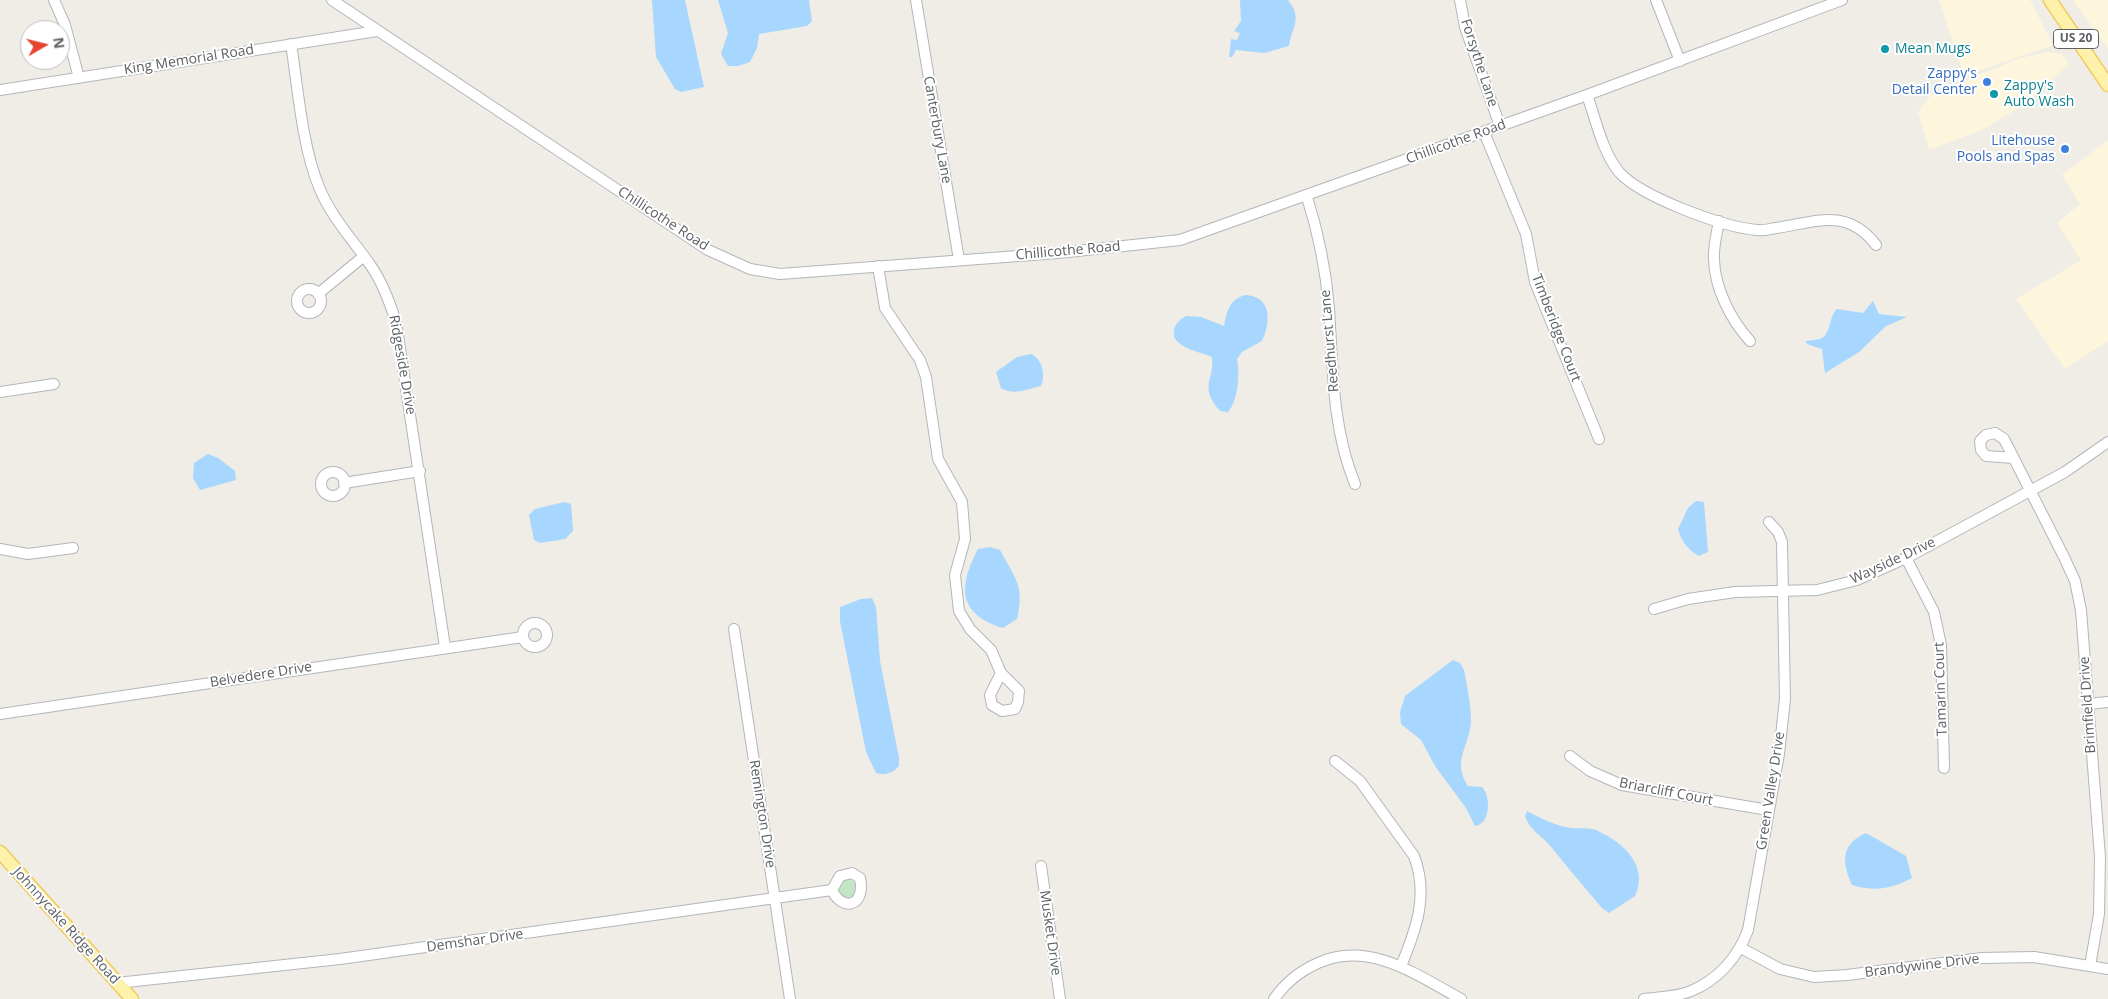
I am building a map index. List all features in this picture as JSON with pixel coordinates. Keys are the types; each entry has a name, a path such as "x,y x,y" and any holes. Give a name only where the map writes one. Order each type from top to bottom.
{"main road":[{"name":"US 20","path":"2050,0 2108,85"},
{"name":"Johnnycake Ridge Road","path":"0,852 132,999"}],"street":[{"path":"54,0 65,25 79,78"},
{"name":"Chillicothe Road","path":"332,0 708,250 750,269 780,274 1123,247 1180,240 1307,197 1842,0"},
{"name":"Canterbury Lane","path":"916,0 959,260"},
{"name":"Forsythe Lane","path":"1460,0 1464,27 1500,126"},
{"path":"1656,0 1680,61"},
{"name":"King Memorial Road","path":"0,90 377,31"},
{"name":"Ridgeside Drive","path":"291,44 313,170 333,215 364,256 384,290 396,322 420,470 445,647"},
{"path":"1587,95 1609,155 1619,171 1633,186 1656,198 1719,221 1758,230 1817,220 1840,219 1859,227 1876,245"},
{"name":"Timberidge Court","path":"1484,132 1526,234 1535,282 1600,439"},
{"name":"Reedhurst Lane","path":"1307,197 1314,222 1329,306 1333,388 1340,435 1344,454 1355,484"},
{"path":"1719,221 1713,258 1716,280 1737,326 1750,342"},
{"path":"318,294 364,256"},
{"path":"878,266 885,308 920,360 926,377 938,459 962,502 965,539 955,575 959,611 970,629 991,650 1002,673"},
{"path":"0,392 54,384"},
{"name":"Wayside Drive","path":"1654,609 1688,600 1734,592 1817,590 1857,580 1906,558 2065,472 2108,442"},
{"name":"Brimfield Drive","path":"2013,458 2075,581 2081,610 2100,857 2099,914 2090,966"},
{"path":"344,483 420,470"},
{"name":"Green Valley Drive","path":"1644,999 1691,991 1716,975 1741,948 1753,909 1768,810 1779,754 1785,699 1782,542 1778,532 1769,522"},
{"path":"0,549 28,554 74,548"},
{"name":"Tamarin Court","path":"1906,558 1934,612 1941,645 1944,768"},
{"name":"Remington Drive","path":"734,629 790,999"},
{"name":"Belvedere Drive","path":"0,714 523,636"},
{"path":"2088,704 2108,702"},
{"name":"Briarcliff Court","path":"1570,756 1590,771 1622,785 1768,810"},
{"path":"1336,762 1360,781 1414,856 1418,866 1421,906 1416,931 1401,966"},
{"name":"Musket Drive","path":"1041,866 1060,999"},
{"name":"Demshar Drive","path":"117,983 340,959 832,890"},
{"name":"Brandywine Drive","path":"1741,948 1780,969 1805,976 1823,977 1982,958 2034,957 2108,969"},
{"path":"1274,999 1282,987 1306,968 1332,956 1353,954 1401,966 1461,999"}],"shaded area":[{"path":"1939,0 2030,0 2053,45 1964,76"},
{"path":"2073,0 2108,0 2108,49 2091,25"},
{"path":"2048,52 2061,53 2069,64 2020,107 1984,129 1929,150 1918,112 1931,95 2017,59"},
{"path":"2108,140 2108,341 2065,369 2016,299 2081,260 2057,223 2080,204 2062,175"}],"green space":[{"path":"847,879 854,882 857,889 854,896 847,899 840,896 837,889 840,882"}],"water":[{"path":"652,0 685,0 704,87 681,92 675,89 656,57"},
{"path":"718,0 809,0 812,21 807,26 759,34 757,48 750,62 738,66 728,66 721,54 728,33"},
{"path":"1240,0 1288,0 1295,12 1296,18 1289,46 1264,53 1236,50 1232,57 1229,57 1231,39 1237,40 1240,33 1234,31 1241,21"},
{"path":"1245,295 1254,296 1265,305 1268,318 1267,326 1262,341 1242,352 1237,359 1238,379 1234,401 1228,412 1220,411 1213,402 1209,389 1212,357 1181,345 1174,336 1174,330 1178,322 1186,316 1201,317 1224,326 1232,303"},
{"path":"1873,301 1879,314 1907,317 1886,326 1859,352 1825,373 1822,349 1807,344 1806,341 1820,339 1825,336 1834,312 1837,309 1863,313"},
{"path":"1031,354 1038,359 1042,367 1043,377 1041,386 1016,392 1001,388 996,372 1017,357"},
{"path":"208,454 218,458 235,471 236,480 200,490 193,478 194,463"},
{"path":"1696,501 1704,502 1708,552 1699,556 1685,545 1678,529 1688,508"},
{"path":"564,502 571,504 573,531 565,539 540,543 534,540 529,515 535,509"},
{"path":"990,547 1000,550 1014,575 1019,590 1020,598 1017,619 1003,628 977,615 970,607 966,598 965,587 971,563 978,549"},
{"path":"872,598 876,607 880,661 899,758 899,766 886,774 876,773 866,752 840,621 840,607 861,599"},
{"path":"1453,660 1460,663 1464,670 1471,714 1470,730 1461,761 1461,769 1468,786 1482,787 1488,803 1487,815 1480,824 1475,826 1466,808 1435,766 1421,740 1401,724 1400,712 1405,696"},
{"path":"1527,811 1559,825 1595,830 1617,842 1632,857 1636,865 1639,875 1635,896 1609,913 1602,908 1548,844 1533,830 1525,816"},
{"path":"1866,833 1906,856 1912,878 1897,885 1875,889 1852,885 1846,869 1845,855 1851,843"}],"place":[{"name":"Mean Mugs","path":"1885,49"},
{"name":"Zappy's Detail Center","path":"1987,82"},
{"name":"Zappy's Auto Wash","path":"1994,94"},
{"name":"Litehouse Pools and Spas","path":"2065,149"}]}
